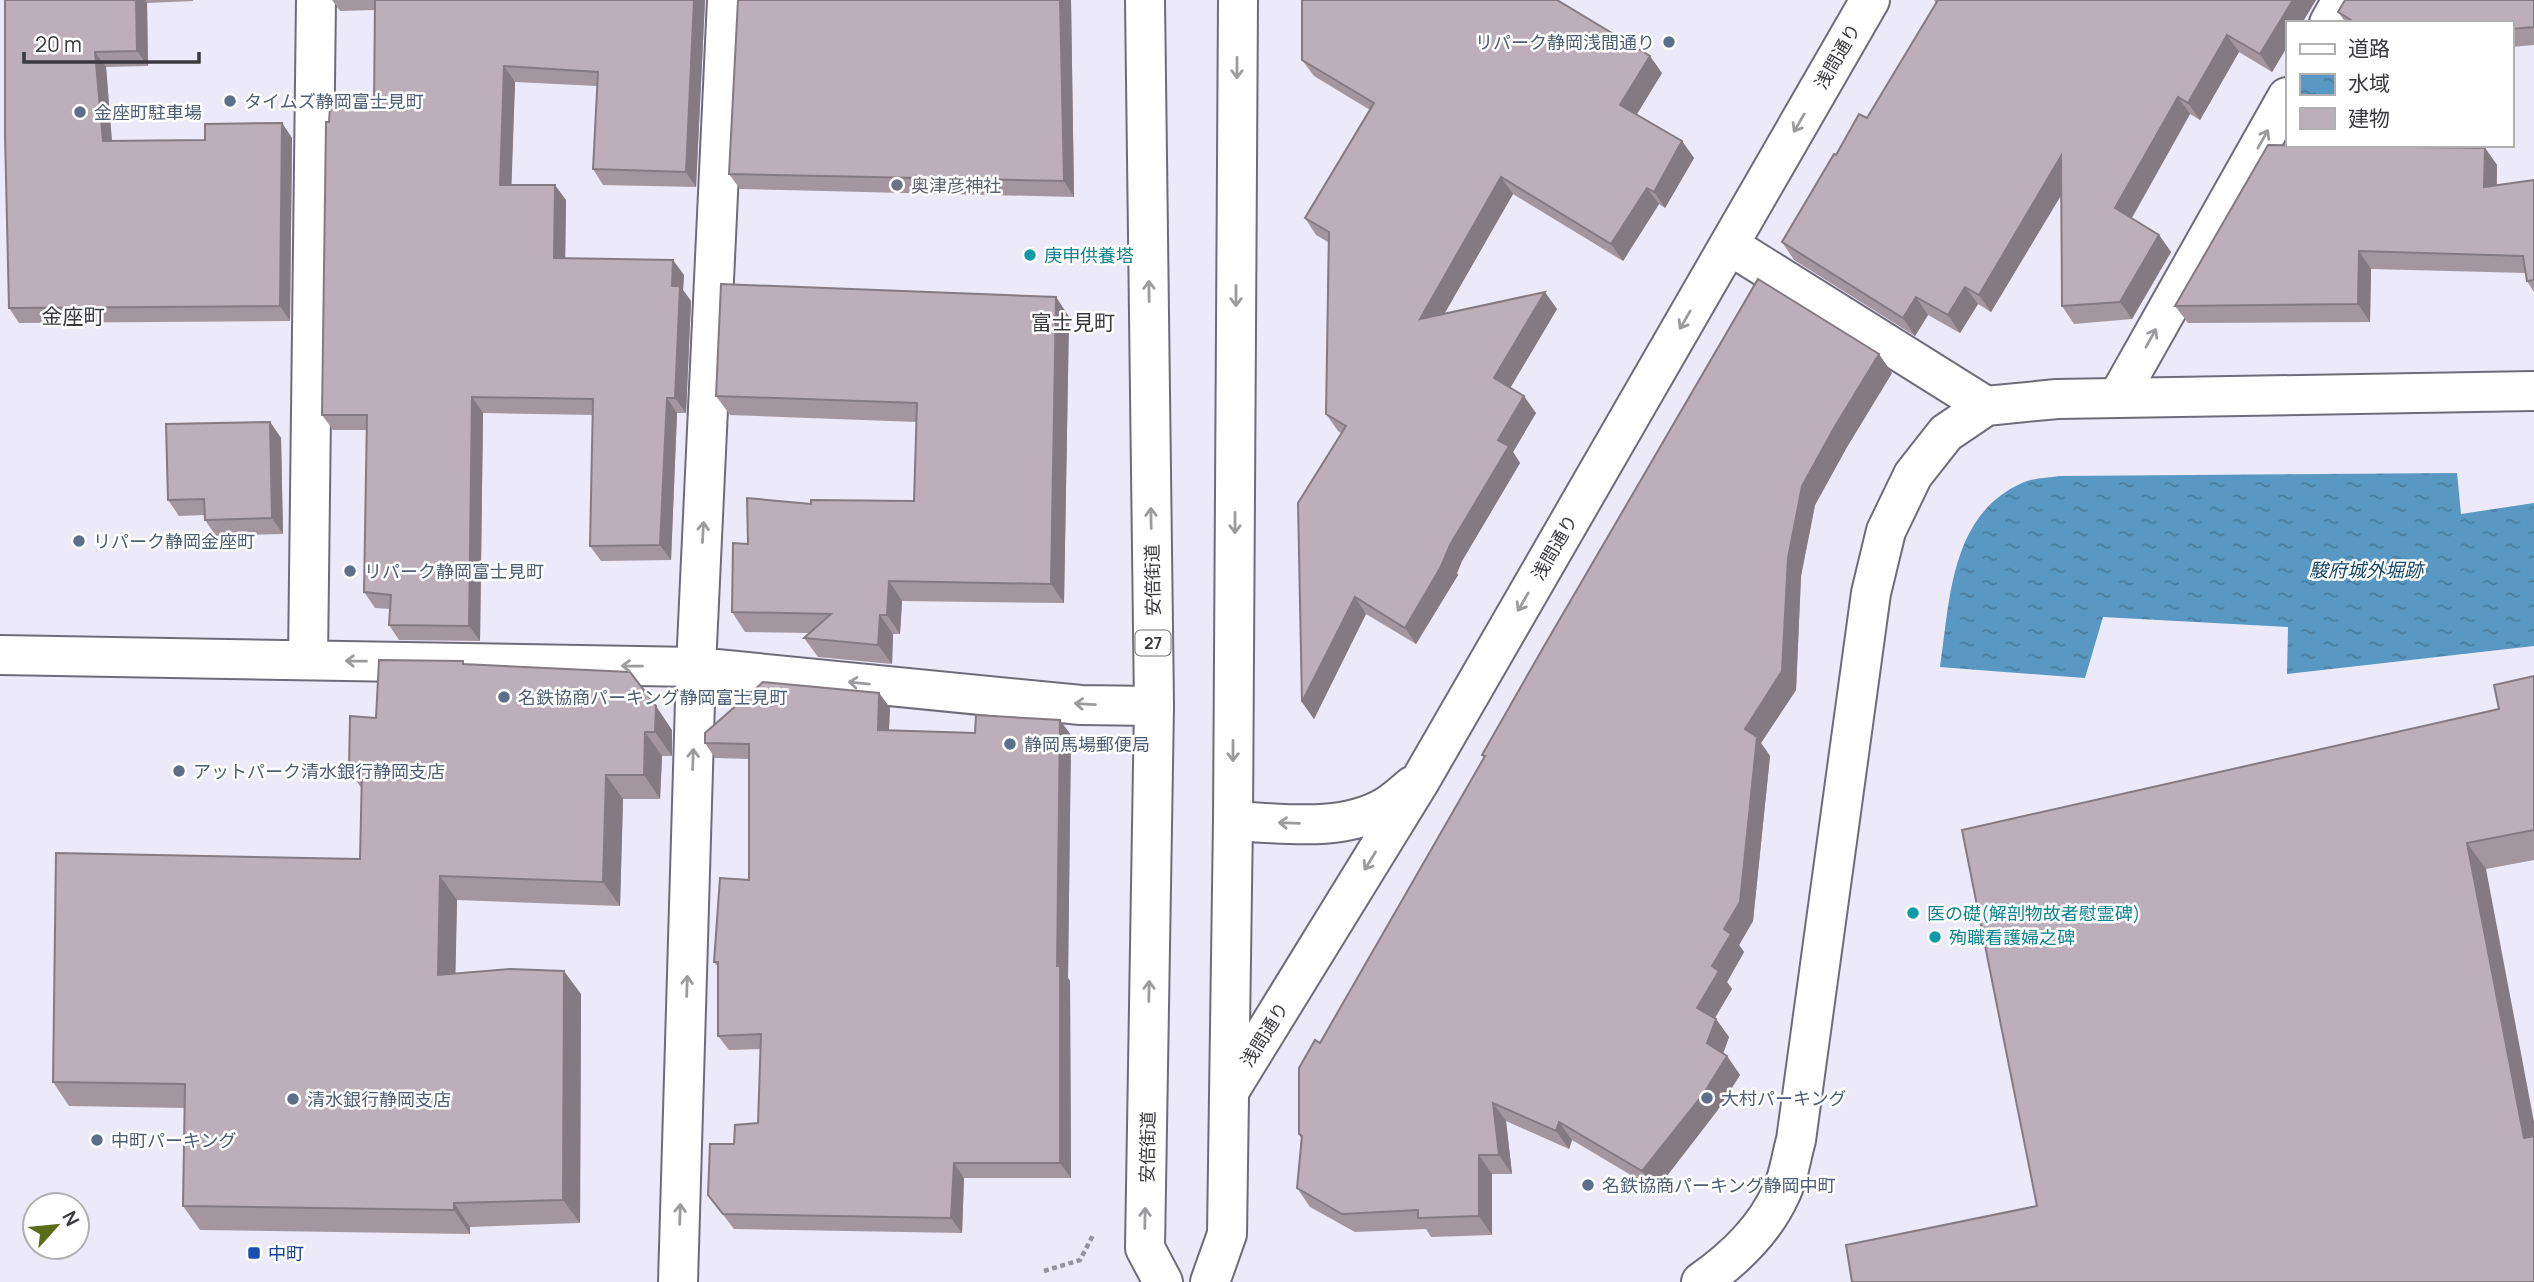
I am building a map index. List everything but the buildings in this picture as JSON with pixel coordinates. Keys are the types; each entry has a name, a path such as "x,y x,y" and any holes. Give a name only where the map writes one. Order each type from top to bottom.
{"street":[{"path":"308,660 316,0"},
{"path":"678,1282 696,667 727,0"},
{"name":"安倍街道","path":"1145,0 1154,706 1145,1248 1163,1282"},
{"path":"1210,1282 1227,1234 1233,821 1238,0"},
{"name":"浅間通り","path":"1230,1090 1419,780 1870,0"},
{"path":"2330,21 2342,0"},
{"path":"2118,397 2286,99"},
{"path":"1729,245 1986,406"},
{"path":"1701,1282 1754,1238 1782,1193 1796,1140 1871,593 1886,531 1913,475 1946,433 1986,406 2057,399 2534,391"},
{"path":"0,655 696,667 1081,705 1154,706"},
{"path":"1233,821 1310,824 1352,820 1385,807 1419,780"}],"path":[{"path":"1044,1271 1080,1260 1095,1231"}],"water":[{"name":"駿府城外堀跡","path":"2457,473 2461,514 2534,503 2534,646 2287,674 2288,627 2103,617 2085,678 1940,667 1951,588 1967,538 1980,516 1998,497 2026,481 2059,476"}],"place":[{"name":"リパーク静岡浅間通り","path":"1669,42"},
{"name":"タイムズ静岡富士見町","path":"230,101"},
{"name":"金座町駐車場","path":"80,112"},
{"name":"奥津彦神社","path":"897,185"},
{"name":"庚申供養塔","path":"1030,255"},
{"name":"リパーク静岡金座町","path":"79,541"},
{"name":"リパーク静岡富士見町","path":"350,571"},
{"name":"名鉄協商パーキング静岡富士見町","path":"504,697"},
{"name":"静岡馬場郵便局","path":"1010,744"},
{"name":"アットパーク清水銀行静岡支店","path":"179,771"},
{"name":"医の礎(解剖物故者慰霊碑)","path":"1913,913"},
{"name":"殉職看護婦之碑","path":"1935,937"},
{"name":"大村パーキング","path":"1707,1098"},
{"name":"清水銀行静岡支店","path":"293,1099"},
{"name":"中町パーキング","path":"97,1140"},
{"name":"名鉄協商パーキング静岡中町","path":"1588,1185"},
{"name":"中町","path":"254,1253"}],"district":[{"name":"金座町","path":"73,316"},
{"name":"富士見町","path":"1073,322"}]}
